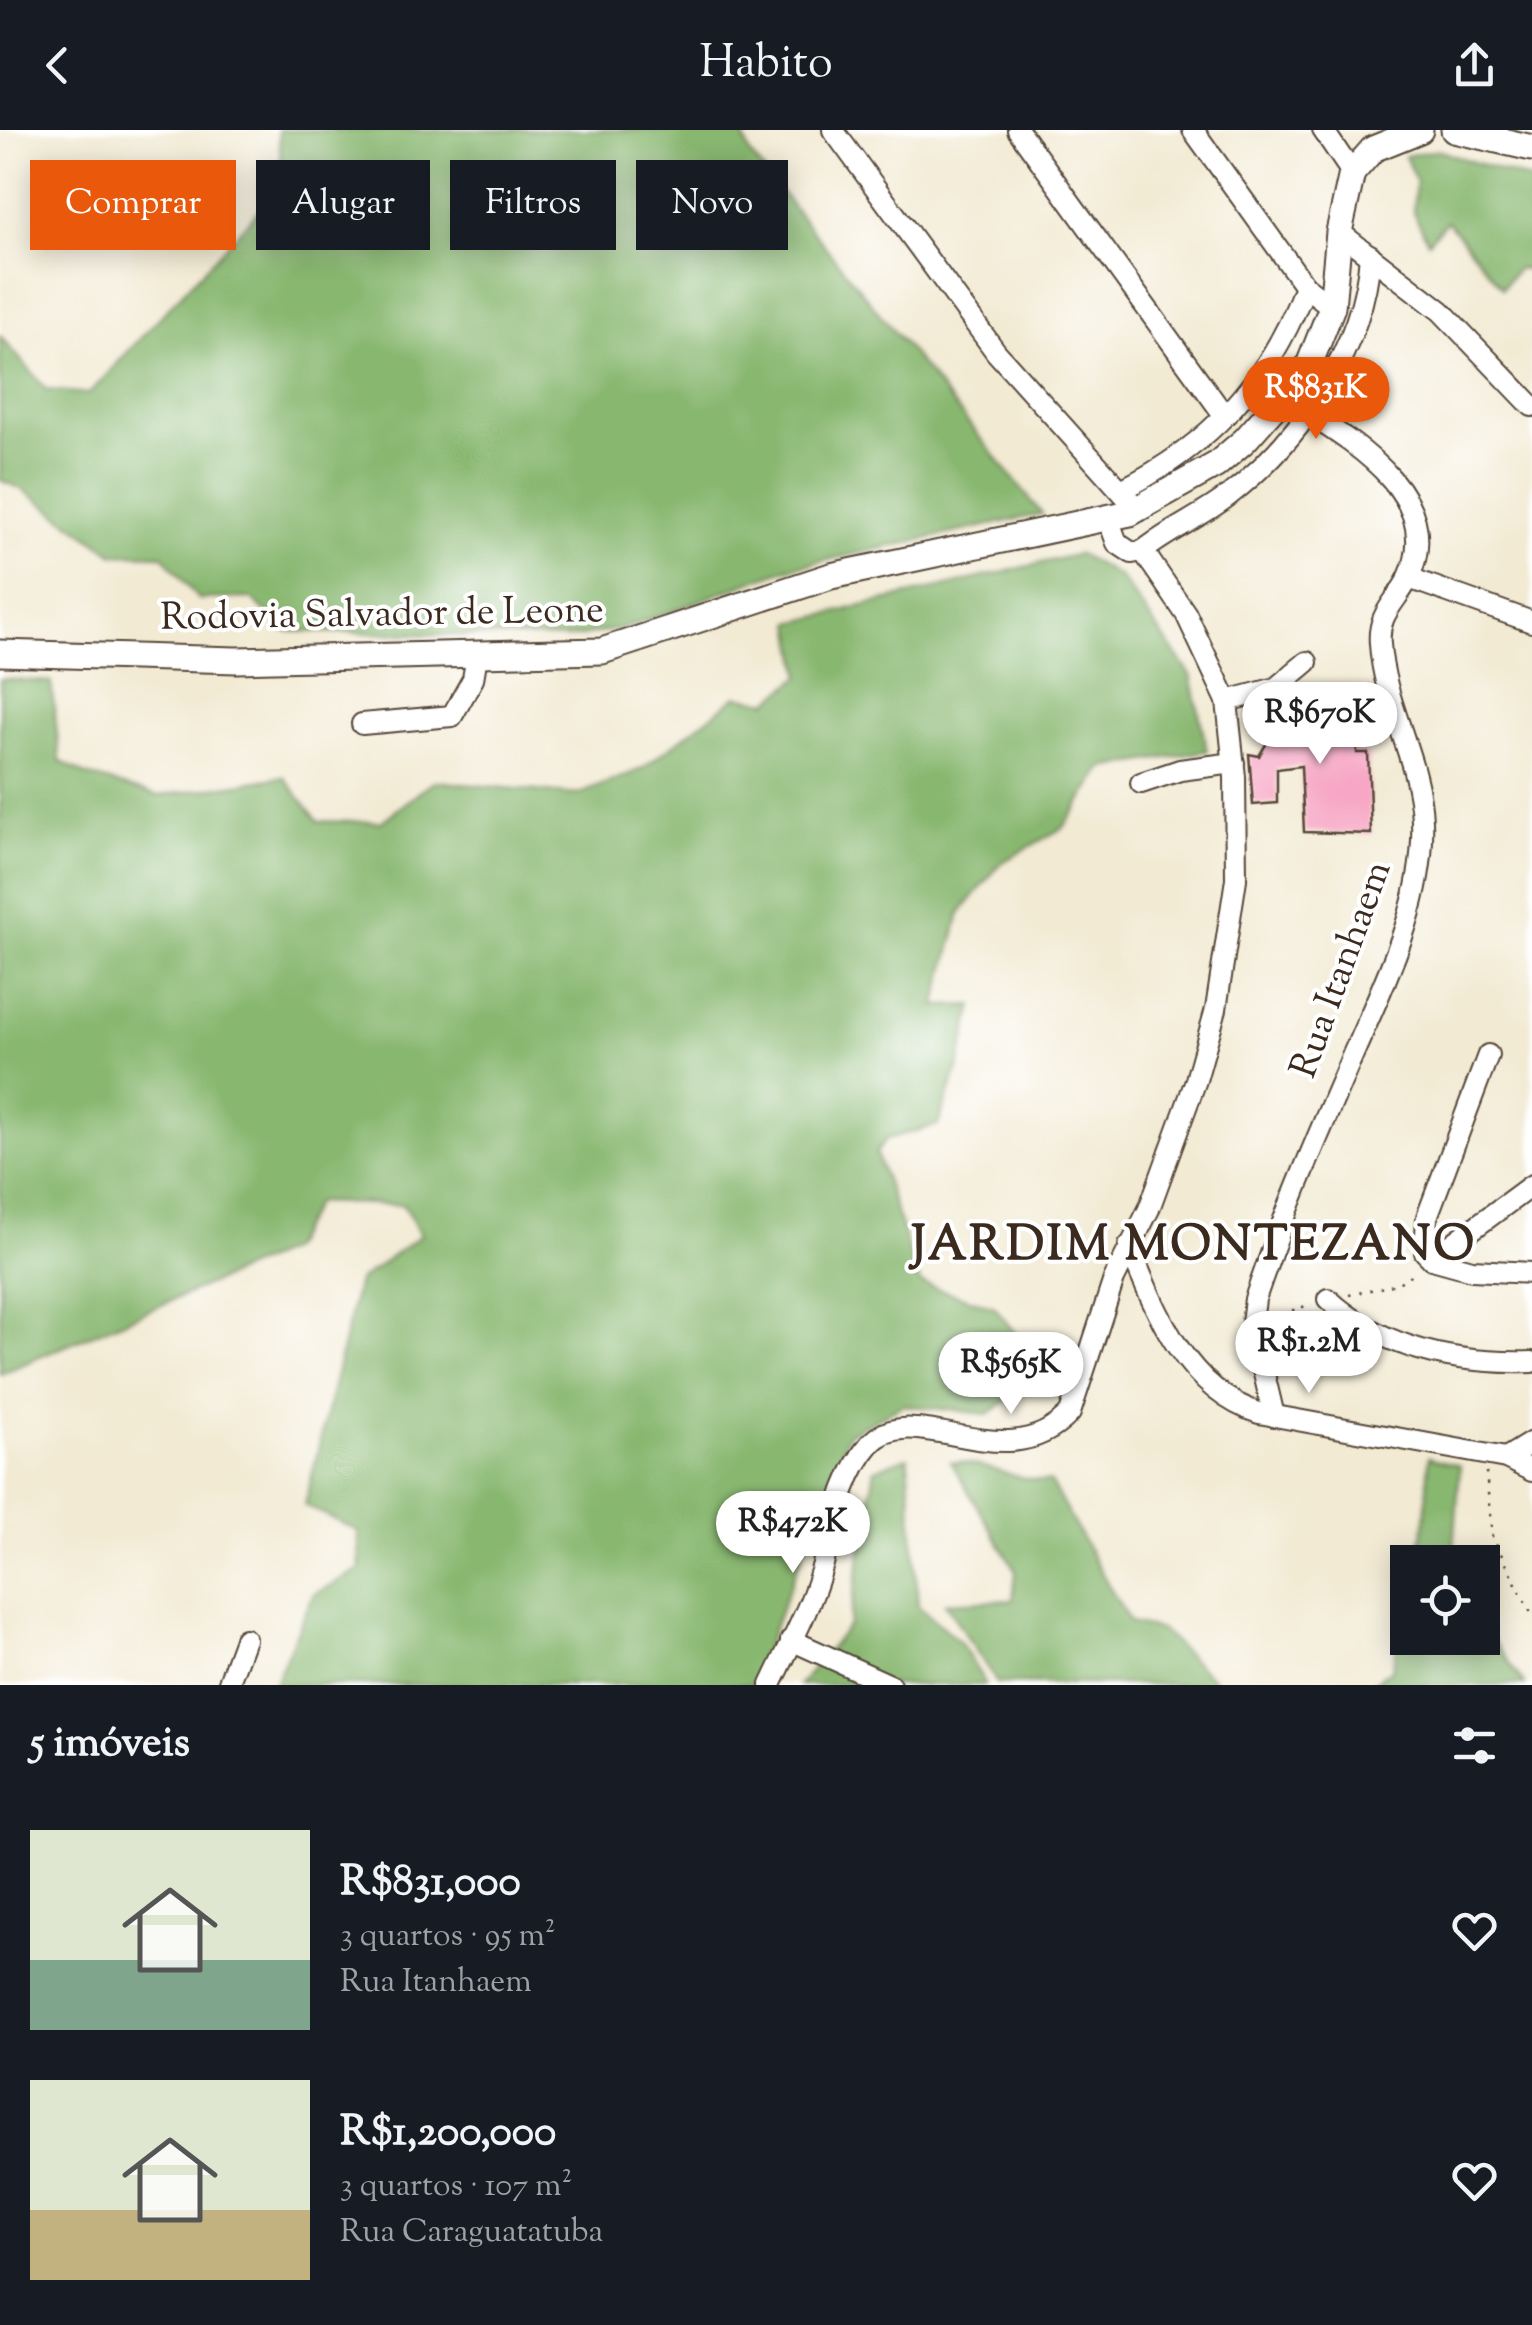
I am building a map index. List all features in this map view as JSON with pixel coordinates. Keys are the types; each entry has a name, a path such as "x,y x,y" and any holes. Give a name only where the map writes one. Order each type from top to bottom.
{"main road":[{"path":"1352,174 1372,149 1420,130"},
{"path":"1454,130 1521,140"},
{"name":"Rodovia Salvador de Leone","path":"0,653 236,660 570,655 624,648 831,576 1124,509 1192,482 1245,440 1307,370 1332,307 1339,232 1352,174"}],"street":[{"path":"833,130 996,352 1124,509"},
{"path":"1018,130 1224,415"},
{"path":"1193,130 1305,286 1332,307"},
{"path":"1323,130 1352,174"},
{"path":"1339,232 1441,311 1532,406"},
{"path":"1138,552 1232,493 1307,414 1354,322 1368,282 1370,255"},
{"path":"772,1685 814,1595 850,1482 872,1442 887,1432 923,1430 1017,1442 1054,1429 1070,1412 1129,1246 1149,1209 1216,1009 1236,879 1234,763 1227,701 1186,614 1138,552 1116,543 1124,509 1188,453 1224,415 1287,336 1305,286"},
{"name":"Rua Itanhaem","path":"1274,1416 1252,1323 1255,1298 1377,1000 1420,867 1422,822 1416,768 1386,679 1379,640 1384,613 1408,578 1415,554 1414,526 1401,487 1357,447 1307,414"},
{"path":"1408,578 1532,622"},
{"path":"362,724 452,716 472,679 477,655"},
{"path":"1227,701 1276,688 1307,662"},
{"path":"1140,783 1180,770 1234,763"},
{"path":"1488,1055 1426,1217 1422,1245 1432,1259 1472,1270 1532,1272"},
{"path":"1432,1259 1532,1186"},
{"path":"1129,1246 1149,1296 1182,1354 1234,1403 1274,1416 1497,1457 1532,1471"},
{"path":"1328,1299 1358,1322 1404,1346 1448,1357 1532,1362"},
{"path":"1497,1457 1532,1442"},
{"path":"228,1685 245,1640"},
{"path":"791,1640 890,1685"}],"path":[{"path":"1497,1457 1486,1488 1492,1536 1532,1615"}],"green space":[{"path":"278,130 741,130 755,160 636,160 636,250 788,250 788,201 1042,514 785,569 626,628 569,638 286,631 251,598 198,599 163,555 114,554 22,489 0,480 0,336 47,390 89,394 222,250 236,250 236,235 256,213 256,250 430,250 430,160 281,160"},
{"path":"1437,150 1532,181 1532,270 1518,268 1502,288 1447,221 1428,241 1413,211 1416,182 1405,156"},
{"path":"1079,554 1120,577 1191,675 1207,751 1103,768 1064,827 1001,863 960,913 936,1006 973,1005 959,1066 938,1125 886,1139 876,1153 920,1283 995,1307 1020,1340 1022,1390 988,1414 903,1405 848,1434 752,1685 274,1685 313,1595 360,1569 358,1531 305,1505 358,1281 421,1235 403,1205 316,1202 289,1250 0,1374 0,679 51,682 60,761 86,775 158,796 284,777 318,821 381,822 434,781 578,795 642,769 737,696 768,702 801,676 792,623"},
{"path":"908,1457 918,1606 960,1642 986,1685 799,1685 849,1625 875,1469"},
{"path":"1429,1457 1460,1466 1454,1545 1420,1545"},
{"path":"951,1462 1050,1482 1130,1623 1161,1630 1219,1685 997,1683 945,1603 1013,1600 1016,1571"},
{"path":"1500,1650 1525,1685 1370,1685 1392,1669 1395,1655 1500,1655"}],"building":[{"path":"1355,695 1357,753 1368,753 1371,834 1304,832 1301,766 1277,769 1277,803 1253,805 1249,754 1259,756 1279,723 1300,741 1299,696"}],"district":[{"name":"JARDIM MONTEZANO","path":"1194,1247"}]}
